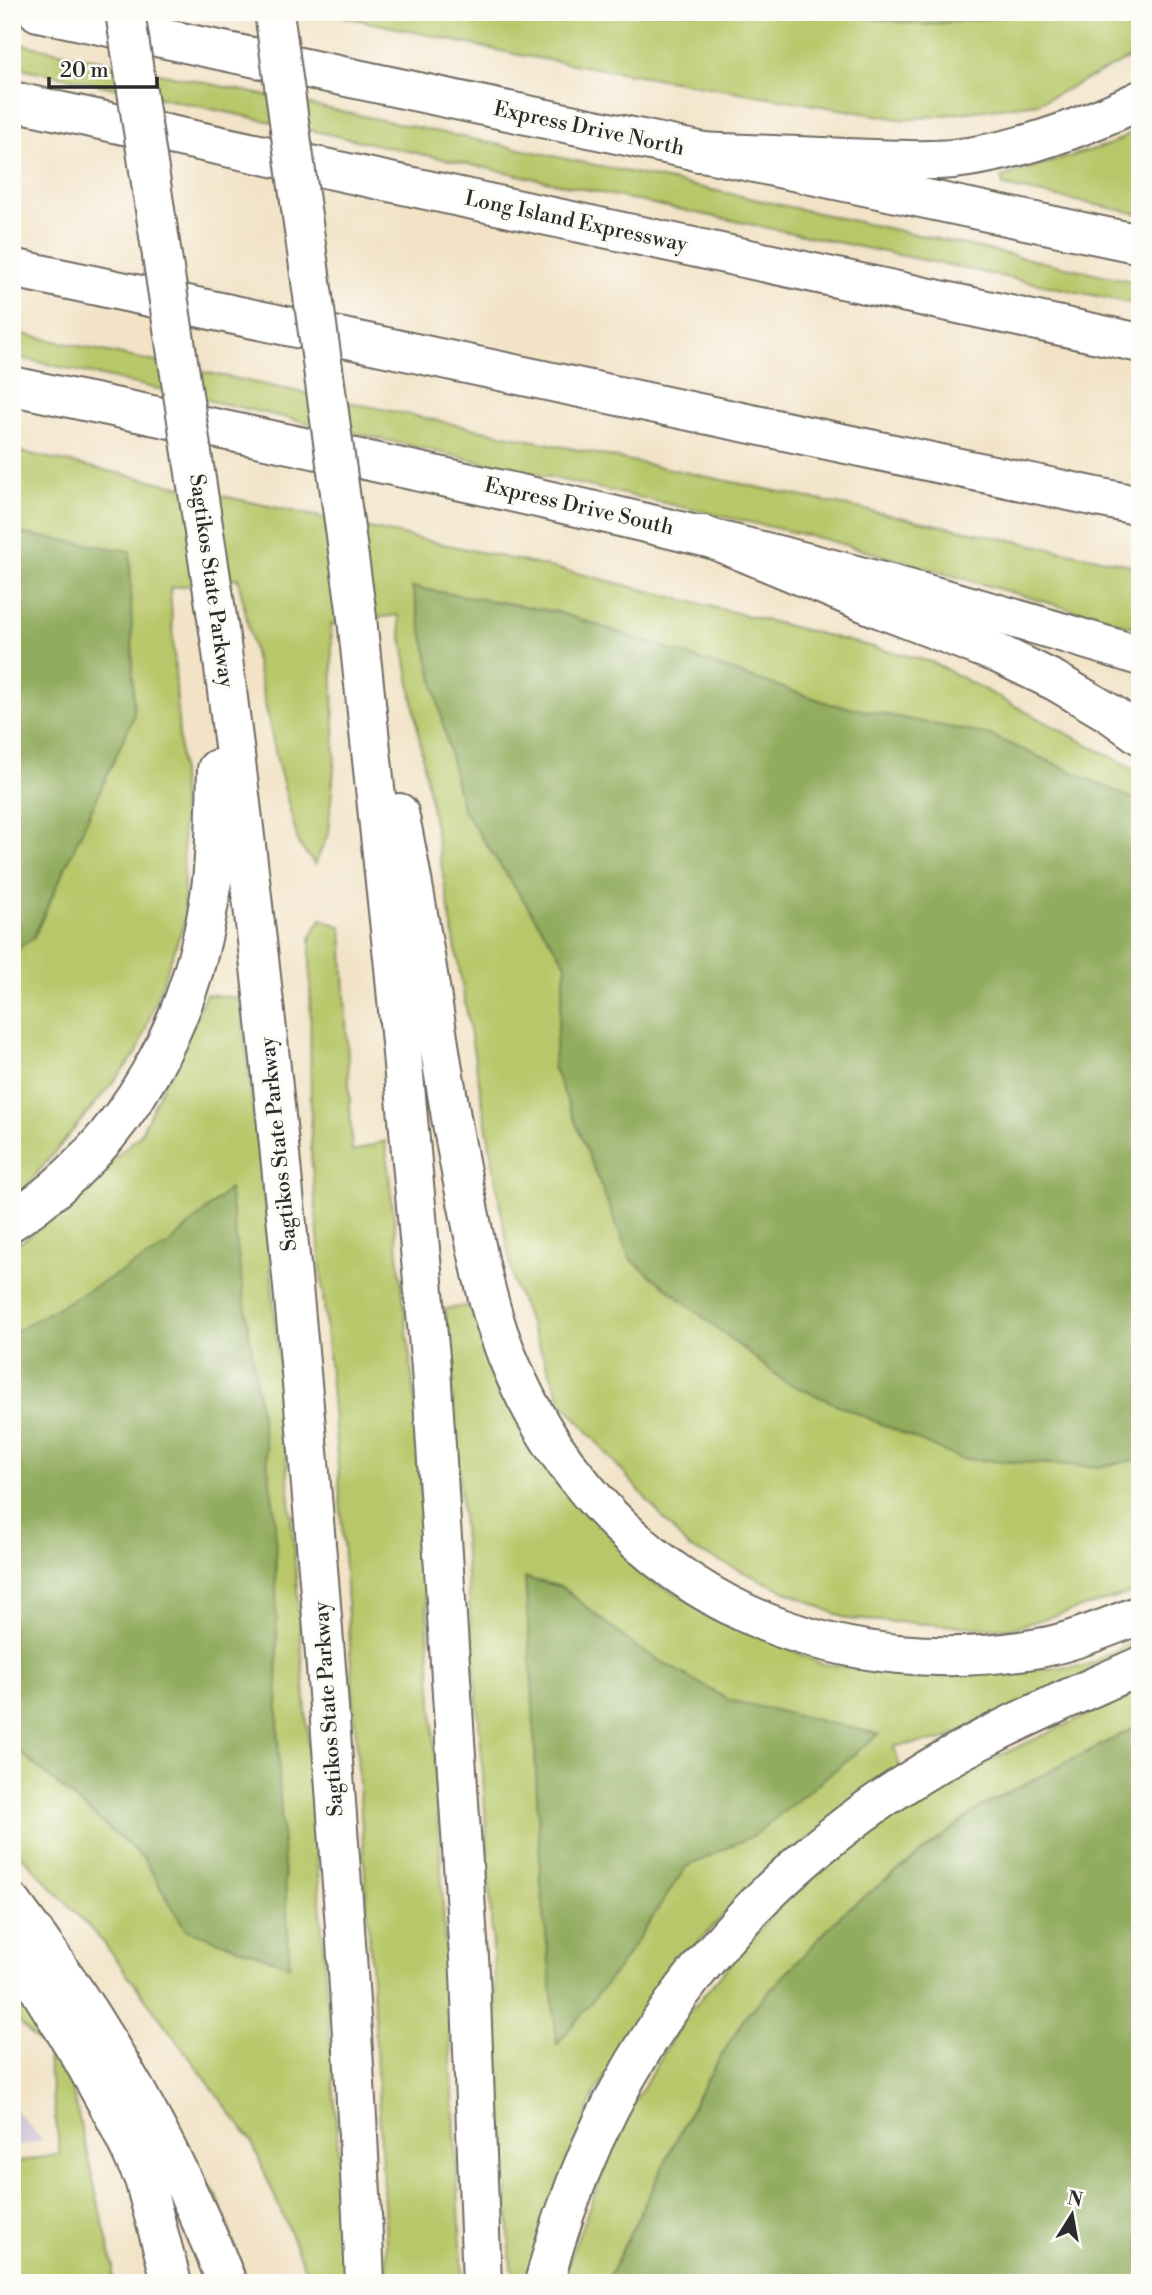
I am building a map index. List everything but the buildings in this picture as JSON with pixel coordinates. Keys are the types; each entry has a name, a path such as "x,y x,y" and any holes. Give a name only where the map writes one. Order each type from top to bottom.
{"highway":[{"name":"Express Drive North","path":"38,12 1140,244"},
{"name":"Sagtikos State Parkway","path":"125,12 221,644 265,1007 293,1276 338,1826 355,2070 365,2283"},
{"path":"274,12 356,610 394,967 431,1368 470,1973 482,2283"},
{"path":"698,152 900,160 953,159 1006,149 1055,135 1102,119 1140,100"},
{"name":"Long Island Expressway","path":"12,101 1140,343"},
{"path":"12,268 1140,506"},
{"name":"Express Drive South","path":"12,386 446,477 703,535 893,583 1140,656"},
{"path":"703,535 881,609 999,654 1055,681 1111,714 1140,735"},
{"path":"356,610 415,886 447,1101 498,1332 519,1384 547,1438 577,1480 615,1522 656,1558 696,1587 740,1611 785,1630 830,1644 903,1655 983,1655 1041,1647 1140,1615"},
{"path":"12,1221 69,1175 106,1138 135,1099 160,1058 180,1015 195,970 212,882 221,644"},
{"path":"544,2283 570,2194 617,2091 684,1986 761,1898 804,1857 909,1781 1016,1722 1140,1666"},
{"path":"12,1903 69,1982 140,2097 197,2209 227,2283"},
{"path":"12,1951 32,1976 117,2121 144,2179 172,2283"}],"shaded area":[{"path":"12,2106 42,2140 12,2148"}],"green space":[{"path":"323,12 1140,12 1140,53 1039,103 905,120 519,55"},
{"path":"816,12 1042,12 926,25"},
{"path":"12,42 1140,283 1140,305 653,204 12,66"},
{"path":"1140,128 1140,214 1003,186 1001,177 1111,144"},
{"path":"12,332 1140,567 1140,629 824,539 12,356"},
{"path":"12,450 585,575 932,662 1140,772 1140,1589 1009,1629 847,1619 688,1547 562,1402 514,1285 398,615 331,624 335,757 328,834 315,864 299,845 277,760 238,578 170,588 181,768 185,920 137,1053 12,1201"},
{"path":"12,532 130,551 134,716 33,939 12,951"},
{"path":"412,587 558,612 831,704 990,735 1140,802 1140,1459 1100,1467 961,1459 785,1382 630,1259 553,1066 566,964 462,808"},
{"path":"321,919 342,927 352,1152 385,1141 417,1418 463,2283 388,2283 374,2010 338,1467 311,1154 310,938"},
{"path":"206,994 240,998 268,1231 348,2283 311,2283 251,2140 103,1942 12,1845 12,1246 26,1239 140,1135"},
{"path":"229,1189 275,1516 279,1778 290,1966 185,1929 144,1859 12,1745 12,1333 167,1246"},
{"path":"472,1305 525,1432 654,1583 821,1664 933,1676 1085,1666 1140,1638 1140,1652 943,1740 894,1746 901,1771 762,1874 661,1982 592,2099 534,2272 522,2281 511,2268 482,1758 445,1309"},
{"path":"525,1578 562,1587 636,1647 729,1700 879,1734 755,1835 686,1867 620,1966 557,2045 541,1884"},
{"path":"1140,1690 1140,1725 982,1806 843,1913 745,2017 699,2093 606,2283 565,2283 570,2257 623,2121 686,2016 781,1904 881,1821 975,1767"},
{"path":"1140,1725 1140,2283 606,2283 699,2093 745,2017 843,1913 982,1806"},
{"path":"12,1930 83,2002 217,2196 248,2283 209,2283 176,2198 58,2028 113,2266 113,2283 12,2283 12,2163 60,2154 47,2051 12,2015"}]}
